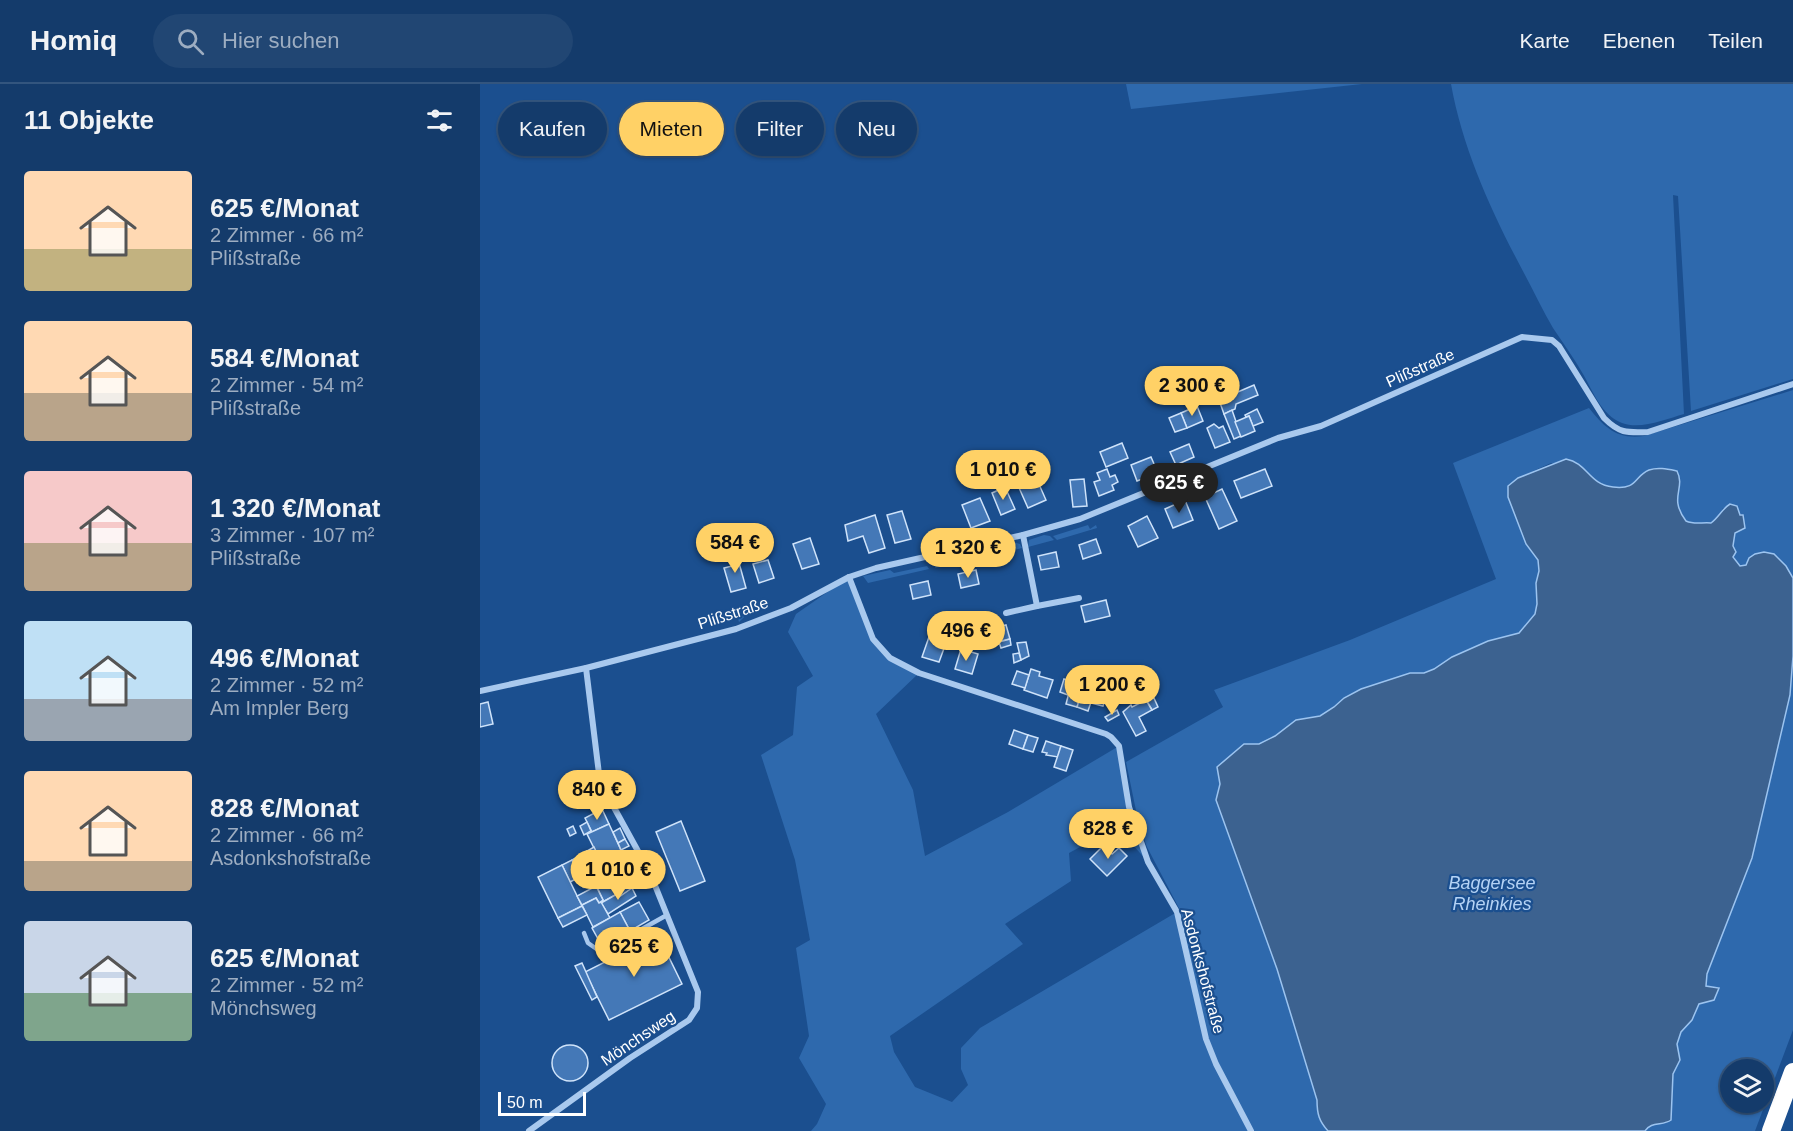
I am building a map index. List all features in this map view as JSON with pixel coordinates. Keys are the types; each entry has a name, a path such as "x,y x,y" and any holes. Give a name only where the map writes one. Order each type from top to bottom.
{"highway":[{"path":"1771,1131 1793,1072"}],"street":[{"name":"Plißstraße","path":"480,691 586,668 759,621 790,608 849,577 876,568 1023,535 1080,519 1278,438 1322,426 1522,337 1552,340 1559,346 1604,418 1613,427 1626,433 1648,432 1793,384"},
{"path":"1023,535 1037,606"},
{"name":"Asdonkshofstraße","path":"849,577 873,639 890,658 919,674 1106,734 1112,737 1119,746 1129,807 1148,862 1177,912 1206,1039 1216,1064 1251,1131"},
{"path":"1006,613 1079,598"},
{"name":"Mönchsweg","path":"529,1131 630,1058 689,1020 697,1008 698,992 651,873 600,782 586,668"}],"lane":[{"path":"584,886 641,856"},
{"path":"584,933 588,943 601,952 667,915"}],"shaded area":[{"path":"1126,84 1362,84 1131,109"},
{"path":"1451,84 1793,84 1793,379 1691,411 1678,196 1673,195 1684,414 1653,423 1629,425 1608,414 1598,402 1580,368 1553,328 1502,229 1471,158"},
{"path":"1793,390 1793,578 1786,566 1749,558 1746,565 1740,566 1735,562 1733,546 1735,533 1745,528 1743,515 1723,508 1717,519 1711,523 1686,521 1676,504 1680,477 1669,471 1661,468 1653,469 1634,484 1616,488 1598,481 1583,468 1551,463 1518,478 1508,486 1508,497 1526,544 1538,560 1539,571 1536,583 1535,614 1519,633 1488,641 1424,673 1410,673 1361,689 1344,698 1320,716 1296,720 1275,736 1259,744 1244,744 1220,784 1216,800 1277,969 1317,1100 1319,1117 1328,1131 811,1131 817,1124 826,1104 799,1058 809,1036 796,948 810,940 795,860 761,755 793,735 797,687 813,676 788,632 796,614 849,577 873,639 890,658 919,673 876,714 913,790 925,856 1008,812 1119,746 1123,777 1148,862 1117,827 1069,853 1071,881 1005,924 1023,944 890,1036 894,1052 915,1087 952,1102 968,1085 961,1069 961,1048 980,1028 1177,912 1183,924 1181,912 1147,847 1139,825 1126,762 1223,707 1214,690 1350,640 1496,579 1453,463 1589,408 1612,431 1634,437 1644,436"},
{"path":"1088,525 1090,529 1096,525 1097,528 1057,540 1053,536"},
{"path":"1044,535 1054,540 1028,547 1029,540"},
{"path":"1014,542 1020,544 1022,548 981,558 981,550"},
{"path":"972,552 976,559 935,568 936,560"},
{"path":"927,566 929,569 868,583 863,576 890,570 894,573"},
{"path":"752,602 752,605 745,607 753,607 746,610 753,608 739,622 735,609"},
{"path":"1793,656 1793,1030 1774,1080 1774,1059 1720,1059 1720,1113 1762,1113 1755,1131 1645,1131 1650,1126 1671,1120 1673,1074 1680,1060 1677,1044 1681,1031 1692,1020 1699,1004 1719,988 1706,986 1707,974 1752,858 1790,695"}],"water":[{"name":"Baggersee Rheinkies","path":"1566,459 1579,465 1598,482 1613,487 1631,485 1652,469 1677,471 1680,483 1678,506 1686,521 1711,523 1730,504 1737,506 1740,515 1743,515 1745,528 1735,533 1733,546 1736,552 1733,557 1740,566 1746,565 1749,558 1755,554 1764,552 1774,554 1786,566 1793,578 1793,656 1790,695 1752,858 1707,974 1706,986 1719,988 1714,1000 1699,1004 1692,1020 1681,1032 1677,1044 1680,1060 1673,1074 1671,1120 1650,1126 1645,1131 1328,1131 1319,1117 1317,1100 1277,969 1216,800 1220,784 1217,767 1244,744 1259,744 1275,736 1296,720 1320,716 1344,698 1361,689 1410,673 1424,673 1488,641 1519,633 1535,614 1536,583 1539,571 1538,560 1526,544 1508,497 1508,486 1518,478"}],"building":[{"path":"1254,385 1258,395 1236,404 1235,409 1224,414 1219,400"},
{"path":"1197,406 1203,421 1187,428 1181,413"},
{"path":"1257,409 1263,422 1253,426 1249,416 1245,415"},
{"path":"1232,410 1241,436 1234,439 1224,414"},
{"path":"1181,413 1187,428 1175,432 1169,418"},
{"path":"1249,416 1255,431 1241,437 1235,422"},
{"path":"1214,424 1219,428 1223,426 1230,442 1215,448 1207,428"},
{"path":"1122,443 1128,458 1106,467 1100,452"},
{"path":"1189,444 1194,457 1176,465 1170,452"},
{"path":"1151,457 1158,473 1137,481 1131,465"},
{"path":"1107,469 1110,477 1115,475 1118,482 1112,485 1114,490 1099,496 1094,482 1100,480 1097,473"},
{"path":"1265,469 1272,486 1241,498 1234,481"},
{"path":"1034,473 1046,500 1028,508 1016,481"},
{"path":"1084,479 1087,506 1073,507 1070,480"},
{"path":"1005,487 1015,509 1001,515 992,493"},
{"path":"1222,489 1237,521 1219,529 1205,497"},
{"path":"980,498 990,521 971,528 962,505"},
{"path":"1185,500 1193,520 1173,528 1165,509"},
{"path":"902,511 911,539 895,543 887,515"},
{"path":"875,515 885,548 869,553 863,536 848,541 845,525"},
{"path":"1147,516 1158,538 1138,547 1128,526"},
{"path":"810,538 819,564 802,569 793,544"},
{"path":"1096,539 1101,553 1083,559 1079,545"},
{"path":"736,552 746,588 731,592 724,568 732,566 729,555"},
{"path":"1056,552 1059,567 1041,570 1038,556"},
{"path":"768,560 774,578 759,583 753,564"},
{"path":"976,570 979,584 961,588 958,574"},
{"path":"928,581 931,595 913,599 910,585"},
{"path":"1106,600 1110,616 1085,622 1081,606"},
{"path":"1006,625 1010,639 992,643 988,629"},
{"path":"929,637 946,643 939,662 922,657"},
{"path":"1010,639 1011,645 1001,648 999,642"},
{"path":"1026,642 1029,656 1021,660 1017,643"},
{"path":"961,649 978,654 972,674 955,669"},
{"path":"1019,653 1021,660 1014,663 1013,654"},
{"path":"1031,669 1040,672 1039,676 1053,680 1047,698 1024,690"},
{"path":"1017,671 1029,675 1025,688 1012,684"},
{"path":"1064,679 1074,682 1068,695 1060,692"},
{"path":"1071,685 1083,689 1077,707 1066,704"},
{"path":"1083,689 1094,693 1088,711 1077,707"},
{"path":"1094,689 1107,693 1103,706 1091,703"},
{"path":"1153,696 1158,707 1152,710 1146,700"},
{"path":"1146,700 1152,710 1139,717 1146,731 1136,736 1123,712 1131,705 1132,707"},
{"path":"488,702 493,724 480,727 480,704"},
{"path":"1117,710 1119,715 1108,721 1105,717"},
{"path":"1014,730 1028,735 1023,749 1009,744"},
{"path":"1028,735 1038,738 1033,752 1023,749"},
{"path":"1046,741 1061,746 1058,757 1042,752"},
{"path":"1061,746 1073,750 1066,771 1054,767"},
{"path":"602,809 609,824 592,832 585,818"},
{"path":"681,821 705,881 680,891 656,832"},
{"path":"587,822 591,831 584,835 580,826"},
{"path":"609,824 621,850 600,860 587,834"},
{"path":"573,826 576,833 570,836 567,829"},
{"path":"620,828 625,839 618,843 613,832"},
{"path":"625,839 629,846 621,850 618,843"},
{"path":"1104,845 1112,854 1119,848 1127,856 1107,876 1090,859"},
{"path":"594,847 601,862 594,866 587,851"},
{"path":"587,851 594,866 579,874 572,860"},
{"path":"572,860 580,875 570,882 562,865"},
{"path":"562,865 582,906 558,918 538,877"},
{"path":"626,870 635,887 619,897 609,880"},
{"path":"609,880 617,894 601,903 603,900 597,887"},
{"path":"596,886 603,900 599,903 596,898 582,905 577,896"},
{"path":"632,888 636,896 608,914 601,903 617,894 619,897"},
{"path":"596,898 599,903 601,902 610,918 593,927 582,905"},
{"path":"639,902 649,920 630,931 620,912"},
{"path":"582,906 587,915 563,927 558,918"},
{"path":"620,912 630,931 602,946 592,928"},
{"path":"658,935 682,984 609,1020 585,972"},
{"path":"582,963 597,997 592,1000 575,966"},
{"path":"570,1045 583,1050 588,1063 583,1076 570,1081 557,1076 552,1063 557,1050"}]}
